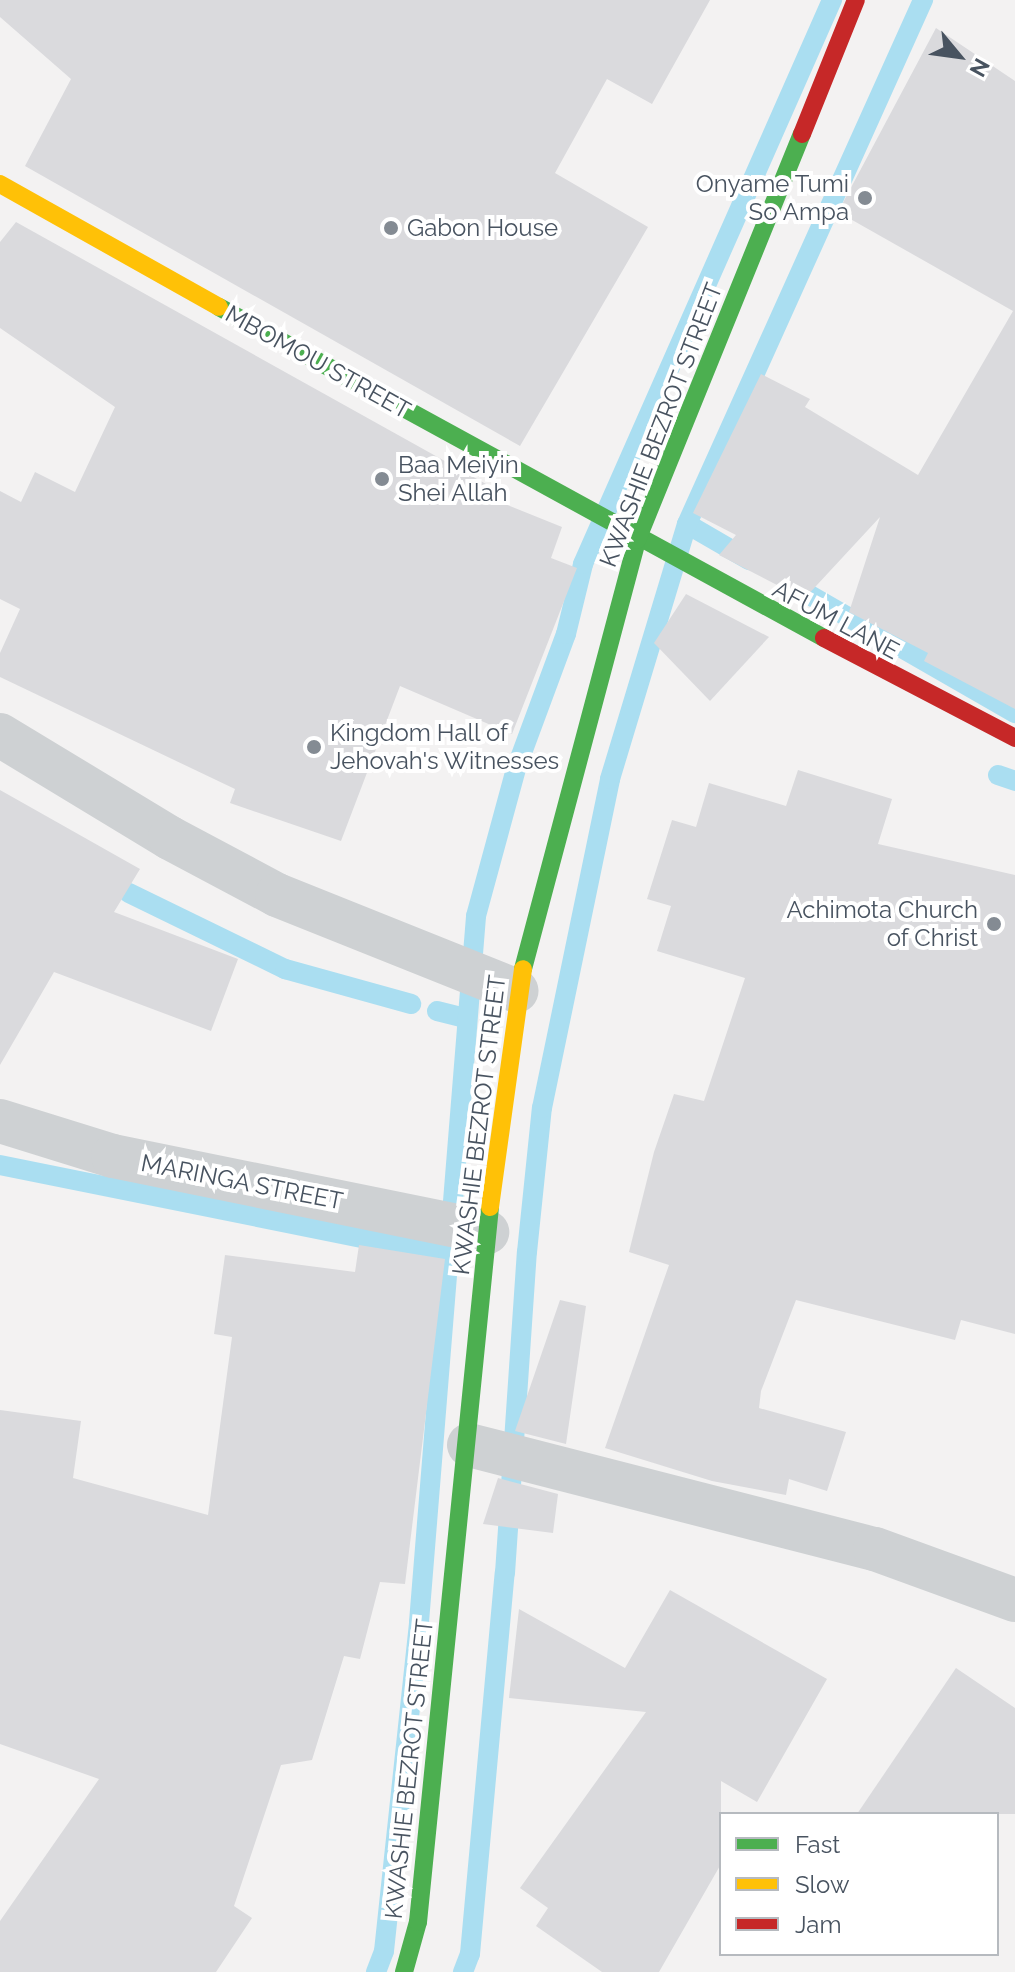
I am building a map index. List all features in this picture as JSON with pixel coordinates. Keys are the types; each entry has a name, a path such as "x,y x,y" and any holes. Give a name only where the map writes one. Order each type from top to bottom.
{"street":[{"name":"KWASHIE BEZROT STREET","path":"404,1972 418,1922 469,1445 487,1232 517,991 637,540 856,0"},
{"name":"MBOMOU STREET","path":"0,184 637,540"},
{"name":"AFUM LANE","path":"637,540 1015,738"},
{"path":"0,735 170,838 277,895 517,991"},
{"name":"MARINGA STREET","path":"0,1121 113,1156 487,1232"},
{"path":"469,1445 875,1549 1015,1600"}],"building":[{"name":"Gabon House","path":"0,0 710,0 652,104 607,79 555,173 648,227 520,446 25,166 71,79 0,17"},
{"path":"936,28 1015,81 1015,709 924,661 928,653 849,612 880,517 804,599 719,555 736,535 693,513 761,374 810,399 805,407 918,475 1013,311 838,212"},
{"path":"16,222 495,489 490,498 562,527 551,558 577,568 512,734 400,686 341,841 230,803 235,789 0,677 0,653 20,609 0,599 0,491 21,502 35,472 75,492 115,407 0,328 0,242"},
{"path":"686,594 769,637 710,701 654,643"},
{"path":"798,770 892,799 878,844 1015,875 1015,1334 961,1320 955,1340 796,1300 761,1391 759,1408 846,1432 827,1491 789,1479 786,1495 712,1481 605,1448 669,1265 629,1252 654,1152 674,1094 704,1101 745,978 657,951 671,906 647,899 672,820 696,827 709,783 786,806"},
{"path":"0,790 140,869 114,912 238,959 211,1031 54,972 0,1065"},
{"path":"359,1245 445,1259 405,1584 380,1582 360,1659 344,1656 312,1760 281,1765 234,1906 252,1918 216,1972 0,1972 0,1921 99,1779 0,1744 0,1410 81,1421 73,1478 208,1515 232,1337 214,1334 225,1255 355,1272"},
{"path":"560,1300 586,1306 566,1444 515,1431"},
{"path":"498,1478 558,1494 553,1533 483,1524"},
{"path":"670,1590 827,1679 757,1802 721,1781 719,1867 659,1972 602,1972 536,1926 548,1908 520,1888 646,1712 509,1698 519,1609 625,1668"},
{"path":"956,1668 1015,1708 1015,1814 858,1812"}],"waterway":[{"path":"376,1972 384,1951 419,1622 476,916 516,769 566,634 583,564 832,0"},
{"path":"463,1972 470,1954 505,1573 527,1252 542,1108 610,779 687,524 923,0"},
{"path":"687,524 749,560"},
{"path":"787,582 1015,713"},
{"path":"998,775 1015,781"},
{"path":"129,893 285,969 411,1004"},
{"path":"437,1011 466,1018"},
{"path":"0,1165 447,1255"}],"traffic: fast":[{"path":"523,969 637,540 802,134"},
{"path":"219,307 824,638"},
{"path":"404,1972 418,1922 490,1207"}],"traffic: slow":[{"path":"0,184 219,307"},
{"path":"490,1207 523,969"}],"traffic: jam":[{"path":"802,134 856,0"},
{"path":"824,638 1015,738"}],"place":[{"name":"Onyame Tumi So Ampa","path":"865,198"},
{"name":"Gabon House","path":"391,228"},
{"name":"Baa Meiyin Shei Allah","path":"382,479"},
{"name":"Kingdom Hall of Jehovah's Witnesses","path":"314,747"},
{"name":"Achimota Church of Christ","path":"994,924"}]}
